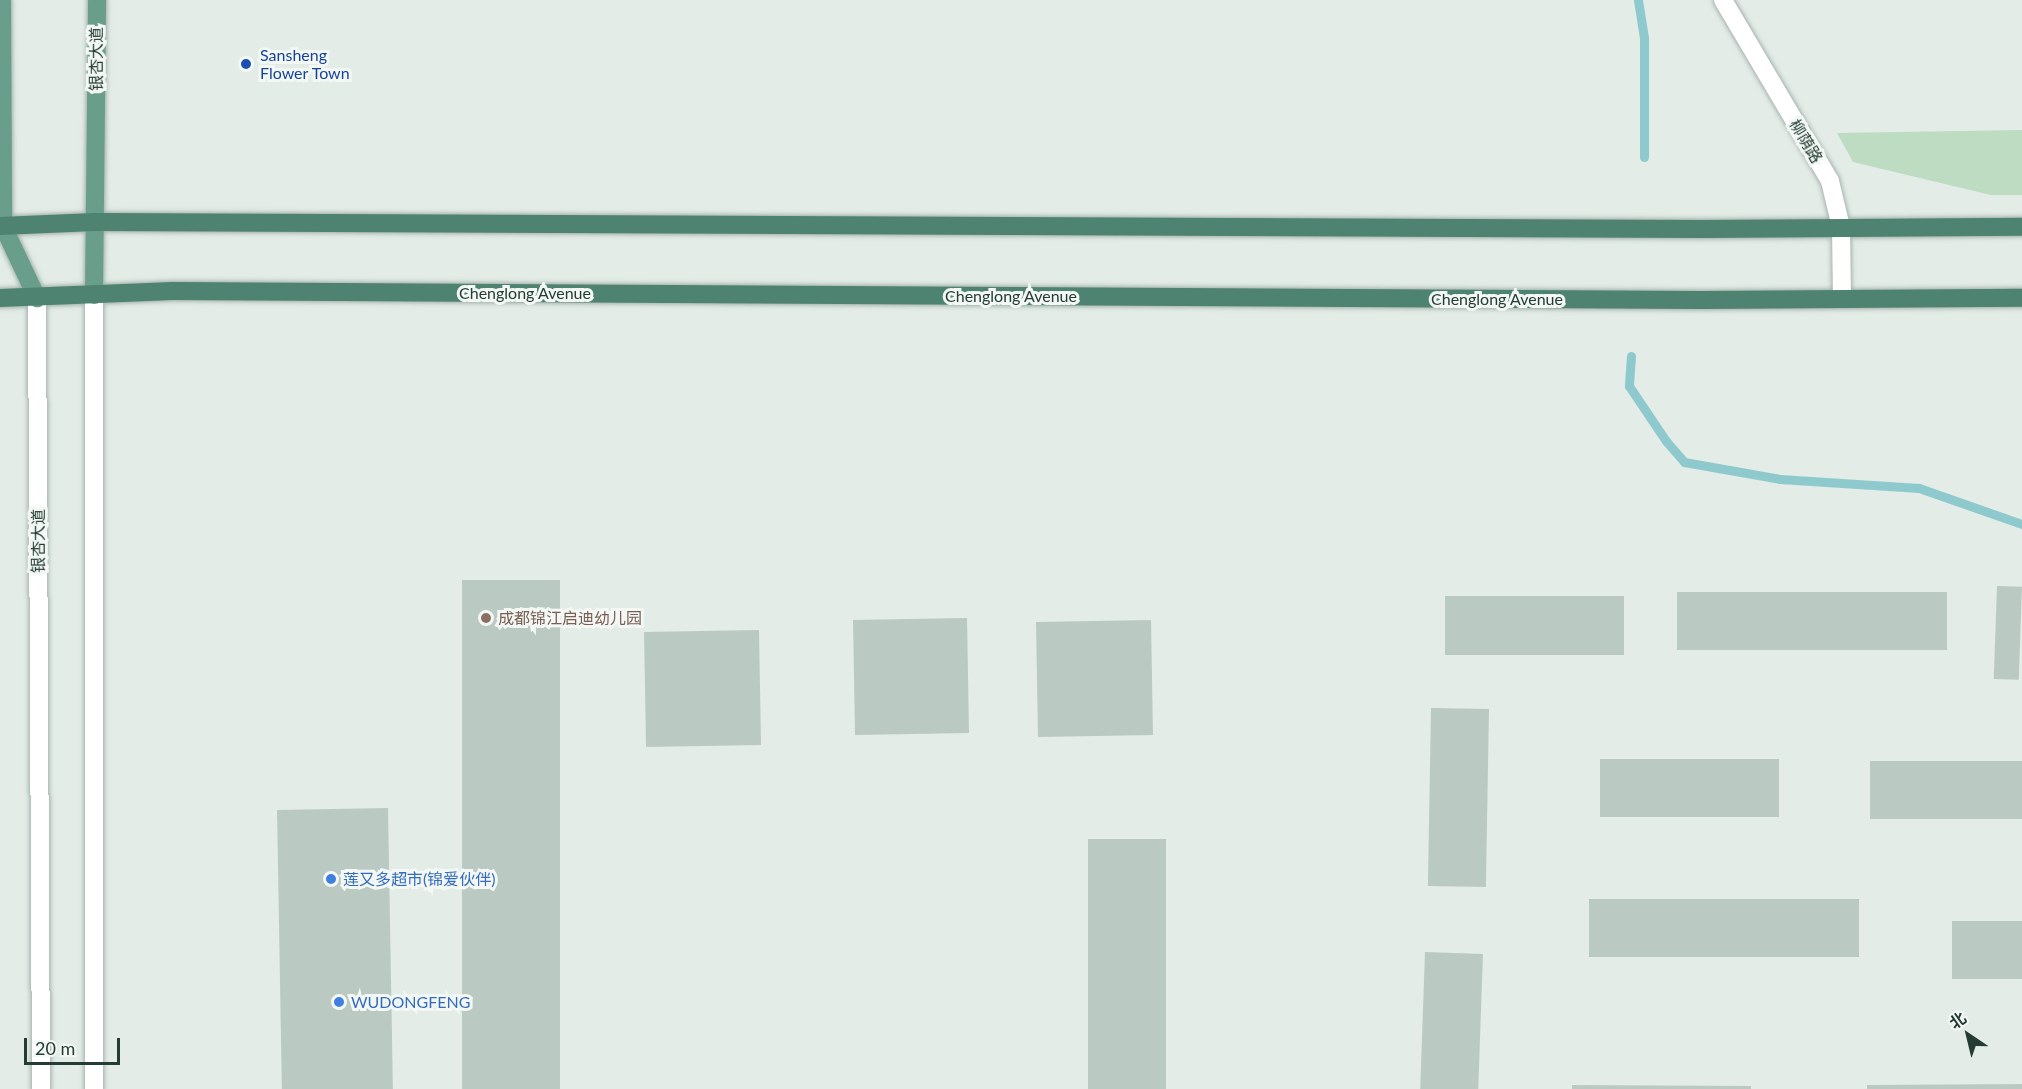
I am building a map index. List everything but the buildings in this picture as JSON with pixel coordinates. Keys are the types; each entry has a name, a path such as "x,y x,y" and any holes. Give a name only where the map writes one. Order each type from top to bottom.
{"highway":[{"path":"1,226 95,222 1679,229 2022,227"},
{"name":"Chenglong Avenue","path":"0,298 173,291 1690,300 1842,297 2022,298"}],"main road":[{"name":"银杏大道","path":"2,0 1,226 37,298"},
{"name":"银杏大道","path":"94,295 97,0"}],"street":[{"name":"柳荫路","path":"1723,0 1830,181 1841,227 1842,297"},
{"name":"银杏大道","path":"94,295 94,1089"},
{"name":"银杏大道","path":"37,298 41,1089"}],"green space":[{"path":"2022,130 2022,195 1991,195 1853,162 1837,133"}],"waterway":[{"path":"1638,0 1644,38 1644,157"},
{"path":"1631,356 1629,386 1666,441 1684,462 1780,479 1919,488 2022,524"}],"place":[{"name":"Sansheng Flower Town","path":"246,64"},
{"name":"成都锦江启迪幼儿园","path":"486,618"},
{"name":"莲又多超市(锦爱伙伴)","path":"331,879"},
{"name":"WUDONGFENG","path":"339,1002"}]}
